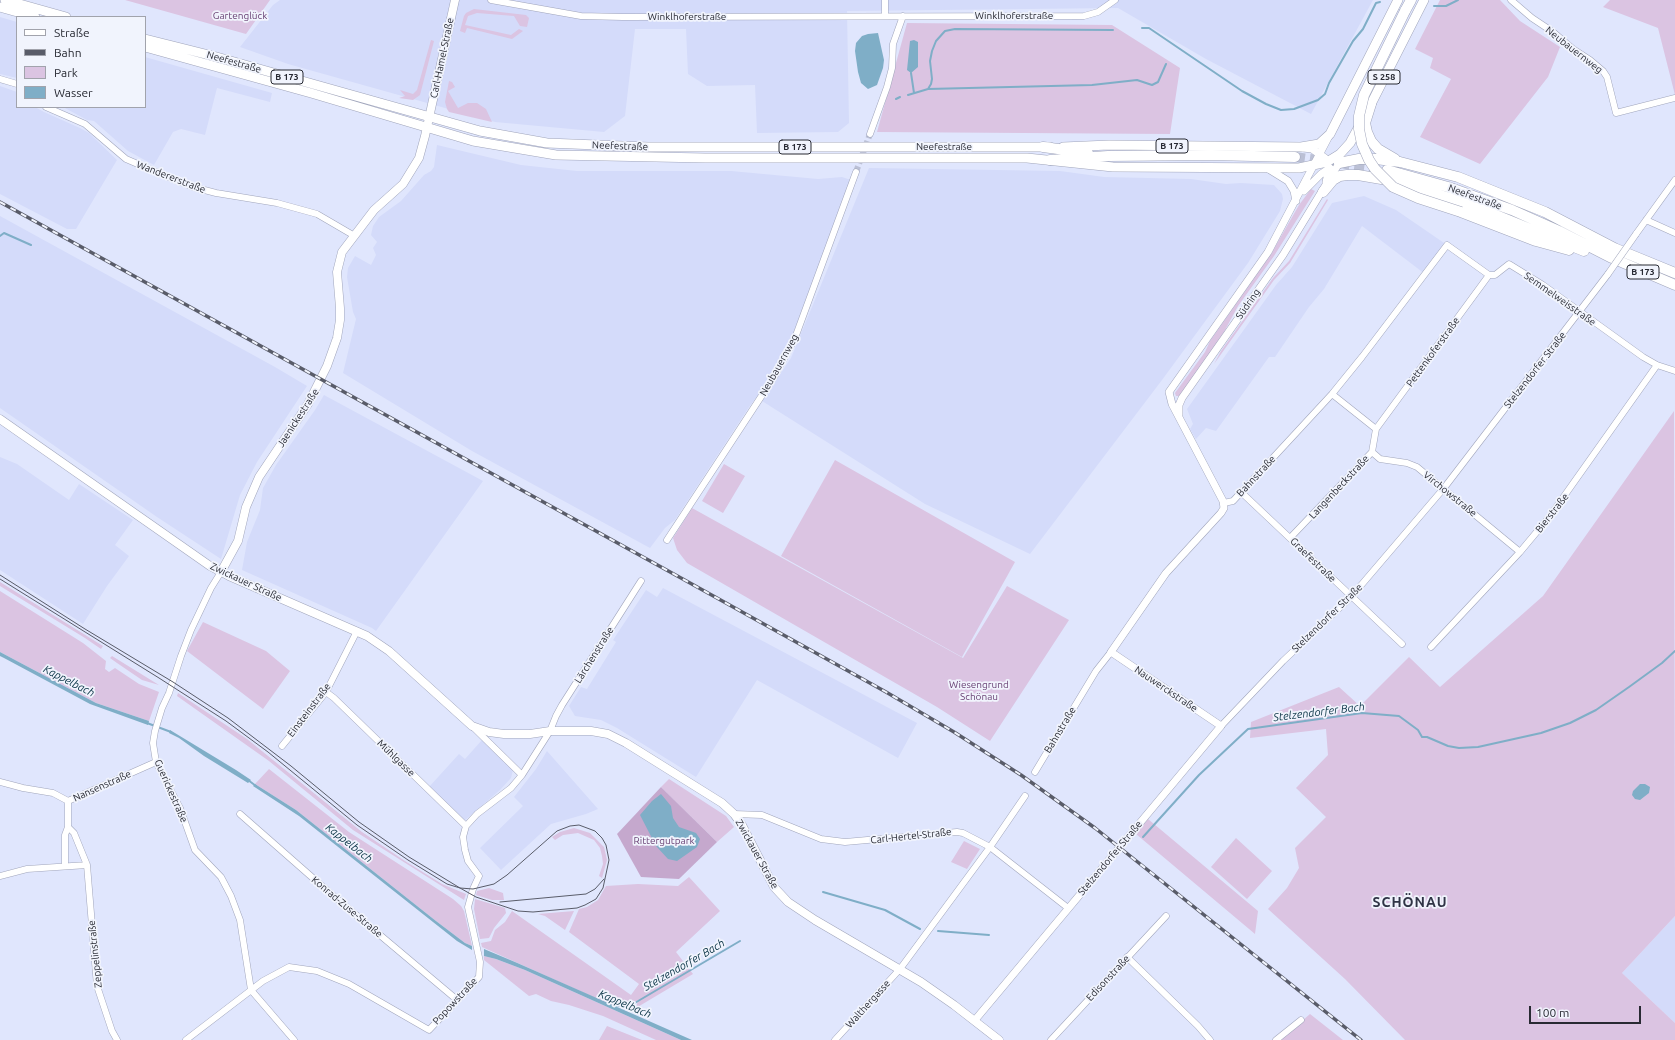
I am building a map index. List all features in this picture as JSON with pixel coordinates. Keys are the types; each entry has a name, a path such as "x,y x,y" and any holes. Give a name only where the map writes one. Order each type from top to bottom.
{"highway":[{"path":"1411,0 1364,95 1359,116 1359,129 1362,144 1375,169 1393,186 1418,198 1461,212 1536,241 1610,255"},
{"path":"1371,104 1365,123 1371,141 1378,149 1400,162"},
{"name":"Neefestraße","path":"1043,147 1108,156"},
{"name":"Neefestraße","path":"1050,160 1108,156 1219,155 1295,157"},
{"path":"1339,163 1359,159 1376,159 1400,162 1458,177 1545,212 1610,255"},
{"name":"Neefestraße","path":"1388,170 1474,196 1559,230 1675,285"},
{"path":"1323,192 1333,180 1340,176 1347,175 1358,175 1398,182 1470,205 1610,255"},
{"name":"Neefestraße","path":"1610,255 1675,273"}],"main road":[{"path":"5,0 62,16"},
{"name":"Carl-Hamel-Straße","path":"429,117 455,0"},
{"name":"Südring","path":"1301,147 1319,144 1330,134 1398,0"},
{"name":"Südring","path":"1328,166 1350,143 1424,0"},
{"path":"0,7 32,16"},
{"name":"Neefestraße","path":"146,39 213,56 429,117 480,130 547,143 607,146 1043,147"},
{"name":"Neefestraße","path":"146,47 311,93 473,141 556,155 705,158 1027,158 1114,167 1299,168 1328,166"},
{"name":"Jaenickestraße","path":"221,572 238,541 246,507 259,477 308,404 327,366 337,338 340,320 340,300 336,272 344,246 374,210 397,190 408,177 419,158 429,117"},
{"name":"B 173","path":"1043,147 1110,145 1301,147"},
{"name":"Zwickauer Straße","path":"0,419 152,526 221,572 357,631 389,651 472,726 489,732 504,734 530,734 550,731 591,731 608,734 626,742 722,803 734,814 742,825 774,887 788,902 815,920 900,969 975,1020 999,1040"}],"street":[{"name":"Winklhoferstraße","path":"491,0 568,14 598,17 1084,16 1098,12 1115,0"},
{"path":"885,0 885,16"},
{"name":"Neubauernweg","path":"1511,0 1532,18 1553,32 1603,71 1607,77 1616,113 1675,98"},
{"path":"870,134 887,87 892,68 893,44 903,16"},
{"path":"0,79 16,84"},
{"name":"Wandererstraße","path":"48,108 81,122 96,132 126,158 161,174 193,187 216,193 277,203 312,213 323,217 353,235"},
{"name":"Südring","path":"1224,504 1170,397 1172,387 1268,252 1330,134"},
{"name":"Südring","path":"1179,417 1179,405 1182,398 1283,254 1323,192 1350,143"},
{"path":"1301,147 1312,149 1320,154 1328,166"},
{"name":"Neefestraße","path":"1328,166 1339,163"},
{"name":"Südring","path":"1323,192 1327,180 1328,166"},
{"name":"Südring","path":"1296,201 1328,166"},
{"path":"1266,167 1288,181 1294,191 1296,201"},
{"name":"Neubauernweg","path":"667,540 774,377 795,338 856,172"},
{"name":"Stelzendorfer Straße","path":"975,1020 1221,726 1282,661 1351,597 1444,488 1580,312 1675,180"},
{"path":"1646,220 1675,233"},
{"name":"Bahnstraße","path":"1035,772 1096,671 1166,573 1222,513 1224,504 1233,501 1332,394 1447,245 1489,275"},
{"name":"Semmelweisstraße","path":"1489,275 1495,275 1509,264 1656,365 1675,370"},
{"name":"Pettenkoferstraße","path":"1376,429 1489,275"},
{"name":"Bierstraße","path":"1431,647 1520,552 1575,483 1656,365"},
{"path":"1332,394 1376,429"},
{"name":"Langenbeckstraße","path":"1290,538 1372,452 1376,429"},
{"name":"Virchowstraße","path":"1372,452 1380,459 1406,463 1417,467 1520,552"},
{"name":"Graefestraße","path":"1241,492 1402,644"},
{"name":"Guerickestraße","path":"221,572 211,588 187,640 155,731 154,743 156,762 180,808 195,850 221,877 231,896 240,920 251,990"},
{"name":"Lärchenstraße","path":"550,731 562,705 641,581"},
{"name":"Einsteinstraße","path":"282,746 326,692 357,631"},
{"name":"Nauwerckstraße","path":"1111,652 1221,726"},
{"name":"Mühlgasse","path":"326,692 466,826"},
{"name":"Zwickauer Straße","path":"472,726 522,775"},
{"path":"466,826 477,814 511,788 522,775 550,731"},
{"name":"Nansenstraße","path":"0,782 23,788 53,793 68,801 156,762"},
{"path":"900,969 990,848 1025,796"},
{"path":"65,866 65,835 68,827 68,801"},
{"name":"Konrad-Zuse-Straße","path":"240,814 330,893 456,999"},
{"name":"Carl-Hertel-Straße","path":"734,814 762,815 821,839 845,842 886,840 956,832 976,839 990,848 1068,908"},
{"name":"Popowstraße","path":"186,1040 263,981 289,967 317,971 349,984 429,1030 456,999 468,990 479,977 480,962 477,942 468,907 473,889 479,876 468,861 465,850 463,837 466,826"},
{"name":"Zeppelinstraße","path":"68,827 74,833 87,865 97,986 112,1031 117,1040"},
{"path":"0,876 27,869 87,865"},
{"name":"Edisonstraße","path":"1051,1040 1166,916"},
{"path":"1127,957 1198,1026 1210,1040"},
{"name":"Walthergasse","path":"835,1040 900,969"},
{"path":"251,990 294,1040"},
{"path":"1276,1040 1301,1020"}],"shaded area":[{"path":"280,0 1373,0 1311,114 1206,59 1118,8 847,11 849,123 838,132 757,133 755,85 707,86 688,74 686,29 635,29 625,116 604,132 495,122 288,64 240,47 273,5"},
{"path":"0,17 16,22 16,78 0,74"},
{"path":"146,57 272,93 270,102 217,88 205,135 181,129 173,132 154,165 128,151 94,121 87,120 65,108 146,108"},
{"path":"0,86 16,92 16,108 37,108 80,128 89,133 117,160 76,229 67,229 0,194"},
{"path":"437,145 521,165 577,171 731,171 818,179 842,177 851,180 793,334 769,380 749,407 675,520 665,528 650,548 472,451 343,373 356,319 353,312 347,277 348,268 355,256 371,265 376,255 373,248 377,242 371,235 373,226 379,217 401,201 424,175 431,171 434,167"},
{"path":"869,168 1060,171 1104,177 1191,179 1226,184 1241,183 1274,185 1282,194 1283,199 1280,211 1248,263 1162,380 1030,554 925,504 762,401 791,358"},
{"path":"1364,196 1396,210 1447,245 1425,274 1362,226 1324,289 1309,307 1275,357 1269,357 1216,431 1206,428 1196,439 1190,429 1193,424 1187,409 1276,285 1292,267 1332,203"},
{"path":"0,216 307,386 257,462 240,495 221,559 157,517 0,408"},
{"path":"324,395 483,481 376,631 242,570 247,542 260,510 263,488 276,465"},
{"path":"0,457 17,464 69,500 79,484 133,520 115,545 129,556 107,586 83,624 0,570"},
{"path":"663,588 917,723 898,758 757,680 696,777 617,728 601,720 575,716 569,706 581,687 587,689 616,642 613,640 646,590 657,597"},
{"path":"482,740 513,770 511,778 500,790 464,821 429,787 459,754 465,759"},
{"path":"547,751 598,809 551,824 501,870 480,848 523,806 514,797 536,769"},
{"path":"1675,916 1675,1023 1622,973"}],"green space":[{"name":"Gartenglück","path":"125,0 270,0 246,34"},
{"path":"1440,0 1500,0 1520,21 1560,47 1548,77 1480,164 1420,137 1451,79 1430,68 1433,58 1415,49"},
{"path":"1610,0 1675,0 1675,95 1658,28 1603,7"},
{"path":"474,9 526,15 529,18 527,27 520,26 514,16 477,13 468,16 465,25 511,35 519,29 523,31 512,39 467,28 465,33 460,31 464,16 466,13"},
{"path":"907,23 1112,25 1180,68 1170,134 877,132"},
{"path":"431,40 434,41 420,95 413,100 399,98 405,96 400,90 413,94 417,90"},
{"path":"449,81 452,82 455,87 448,91 458,108 468,103 477,103 486,109 492,122 449,112 445,102"},
{"path":"1311,189 1315,191 1274,256 1238,306 1224,332 1204,363 1179,396 1176,396 1175,393 1205,352 1210,341 1271,254 1299,205"},
{"path":"1327,199 1328,200 1290,263 1274,280 1214,364 1221,351 1273,278 1289,261"},
{"path":"1674,411 1675,916 1622,973 1675,1023 1675,1040 1405,1040 1345,979 1268,909 1287,888 1299,868 1295,848 1326,817 1296,788 1328,755 1326,729 1250,738 1251,722 1339,687 1360,706 1409,657 1440,687 1543,596"},
{"path":"835,460 1015,562 962,657 781,556"},
{"path":"724,464 745,476 723,513 702,501"},
{"name":"Wiesengrund Schönau","path":"692,508 963,658 1007,586 1069,620 990,741 937,707 687,563 677,550 673,538"},
{"path":"0,582 103,646 101,649 0,586"},
{"path":"0,591 83,643 106,661 105,669 109,672 115,668 139,684 159,692 149,721 96,703 0,652"},
{"path":"203,622 266,651 290,671 263,709 187,651"},
{"path":"112,656 159,685 142,680 110,658"},
{"path":"178,693 247,739 362,832 442,884 466,894 464,900 353,830 269,761 177,696"},
{"path":"269,769 349,832 453,899 464,911 472,946 465,943 436,921 296,810 255,784"},
{"path":"669,779 726,816 734,827 717,842 661,787"},
{"name":"Rittergutpark","path":"661,787 717,842 679,879 641,877 617,834"},
{"path":"1148,819 1258,911 1255,934 1136,834"},
{"path":"574,828 590,833 604,847 607,860 602,878 599,876 603,864 602,856 600,848 594,840 578,833 563,835 555,840 552,837 560,832"},
{"path":"1236,838 1272,871 1247,899 1211,867"},
{"path":"964,841 980,849 967,869 951,862"},
{"path":"689,877 720,911 676,952 693,974 636,1008 638,1000 632,1004 611,1005 482,947 481,943 491,941 495,930 505,922 512,911 631,995 639,984 569,932 579,909 587,907 598,900 606,886 638,884 678,886"},
{"path":"489,888 503,893 504,900 492,900 476,895 477,891"},
{"path":"475,899 505,908 506,913 494,928 489,938 480,939 474,909"},
{"path":"574,911 565,930 545,916 538,914"},
{"path":"484,956 525,970 681,1040 656,1040 603,1016 551,1001 536,994 529,996 484,960"},
{"path":"1310,1014 1343,1040 1280,1040"},
{"path":"607,1026 642,1040 599,1040"}],"water":[{"path":"878,33 884,60 883,68 877,85 868,89 861,83 858,72 855,51 856,43 862,36"},
{"path":"914,40 918,42 918,67 911,73 907,70 910,41"},
{"path":"0,652 96,703 149,721 148,725 90,704 0,656"},
{"path":"170,730 251,780 248,783 204,756 179,738 169,733"},
{"path":"255,784 296,810 436,921 465,943 472,946 472,950 457,941 299,816 253,786"},
{"path":"1640,784 1645,784 1650,787 1649,793 1640,800 1635,799 1632,795 1633,791"},
{"path":"661,794 671,806 673,818 679,827 696,833 700,839 697,847 677,861 668,859 656,846 640,815 652,801"},
{"path":"484,949 692,1040 681,1040 525,970 484,956"}],"waterway":[{"path":"1434,6 1446,6 1458,0"},
{"path":"1142,28 1149,28 1242,91 1266,104 1281,110 1294,109 1318,100 1325,94 1329,83 1353,41 1363,29 1376,3 1380,2"},
{"path":"908,95 928,89 931,84 932,79 930,61 932,51 936,41 945,31 955,29 1113,30"},
{"path":"928,89 1092,85 1137,80 1152,85 1158,82 1166,64"},
{"path":"911,73 914,93"},
{"path":"896,99 900,97"},
{"path":"0,236 4,233 31,245"},
{"name":"Stelzendorfer Bach","path":"1143,837 1199,775 1248,729 1362,713 1399,716 1418,730 1422,737 1427,737 1448,746 1459,748 1478,747 1541,733 1570,723 1596,710 1662,663 1675,651"},
{"name":"Kappelbach","path":"147,723 171,732"},
{"name":"Kappelbach","path":"248,780 256,786"},
{"name":"Stelzendorfer Bach","path":"823,892 885,910 920,929"},
{"name":"Stelzendorfer Bach","path":"938,931 989,935"},
{"name":"Stelzendorfer Bach","path":"613,1006 633,1004 740,941"}],"tunnel":[{"path":"856,172 870,134"},
{"path":"1295,157 1382,169"}],"tram line":[{"path":"0,575 85,629 173,682 228,718 291,766 359,822 409,857 460,888 476,897 518,911 533,912 577,908 596,899 603,888 609,860 606,845 595,831 579,825 570,826 557,831 507,875 494,884 473,889 460,888 447,884 408,860 357,825 268,752 226,721 0,579"},
{"path":"500,902 586,894 595,889 604,879"}],"railway":[{"path":"0,202 681,578 886,692 954,732 1021,775 1095,828 1361,1040"}],"district":[{"name":"SCHÖNAU","path":"1410,902"}]}
